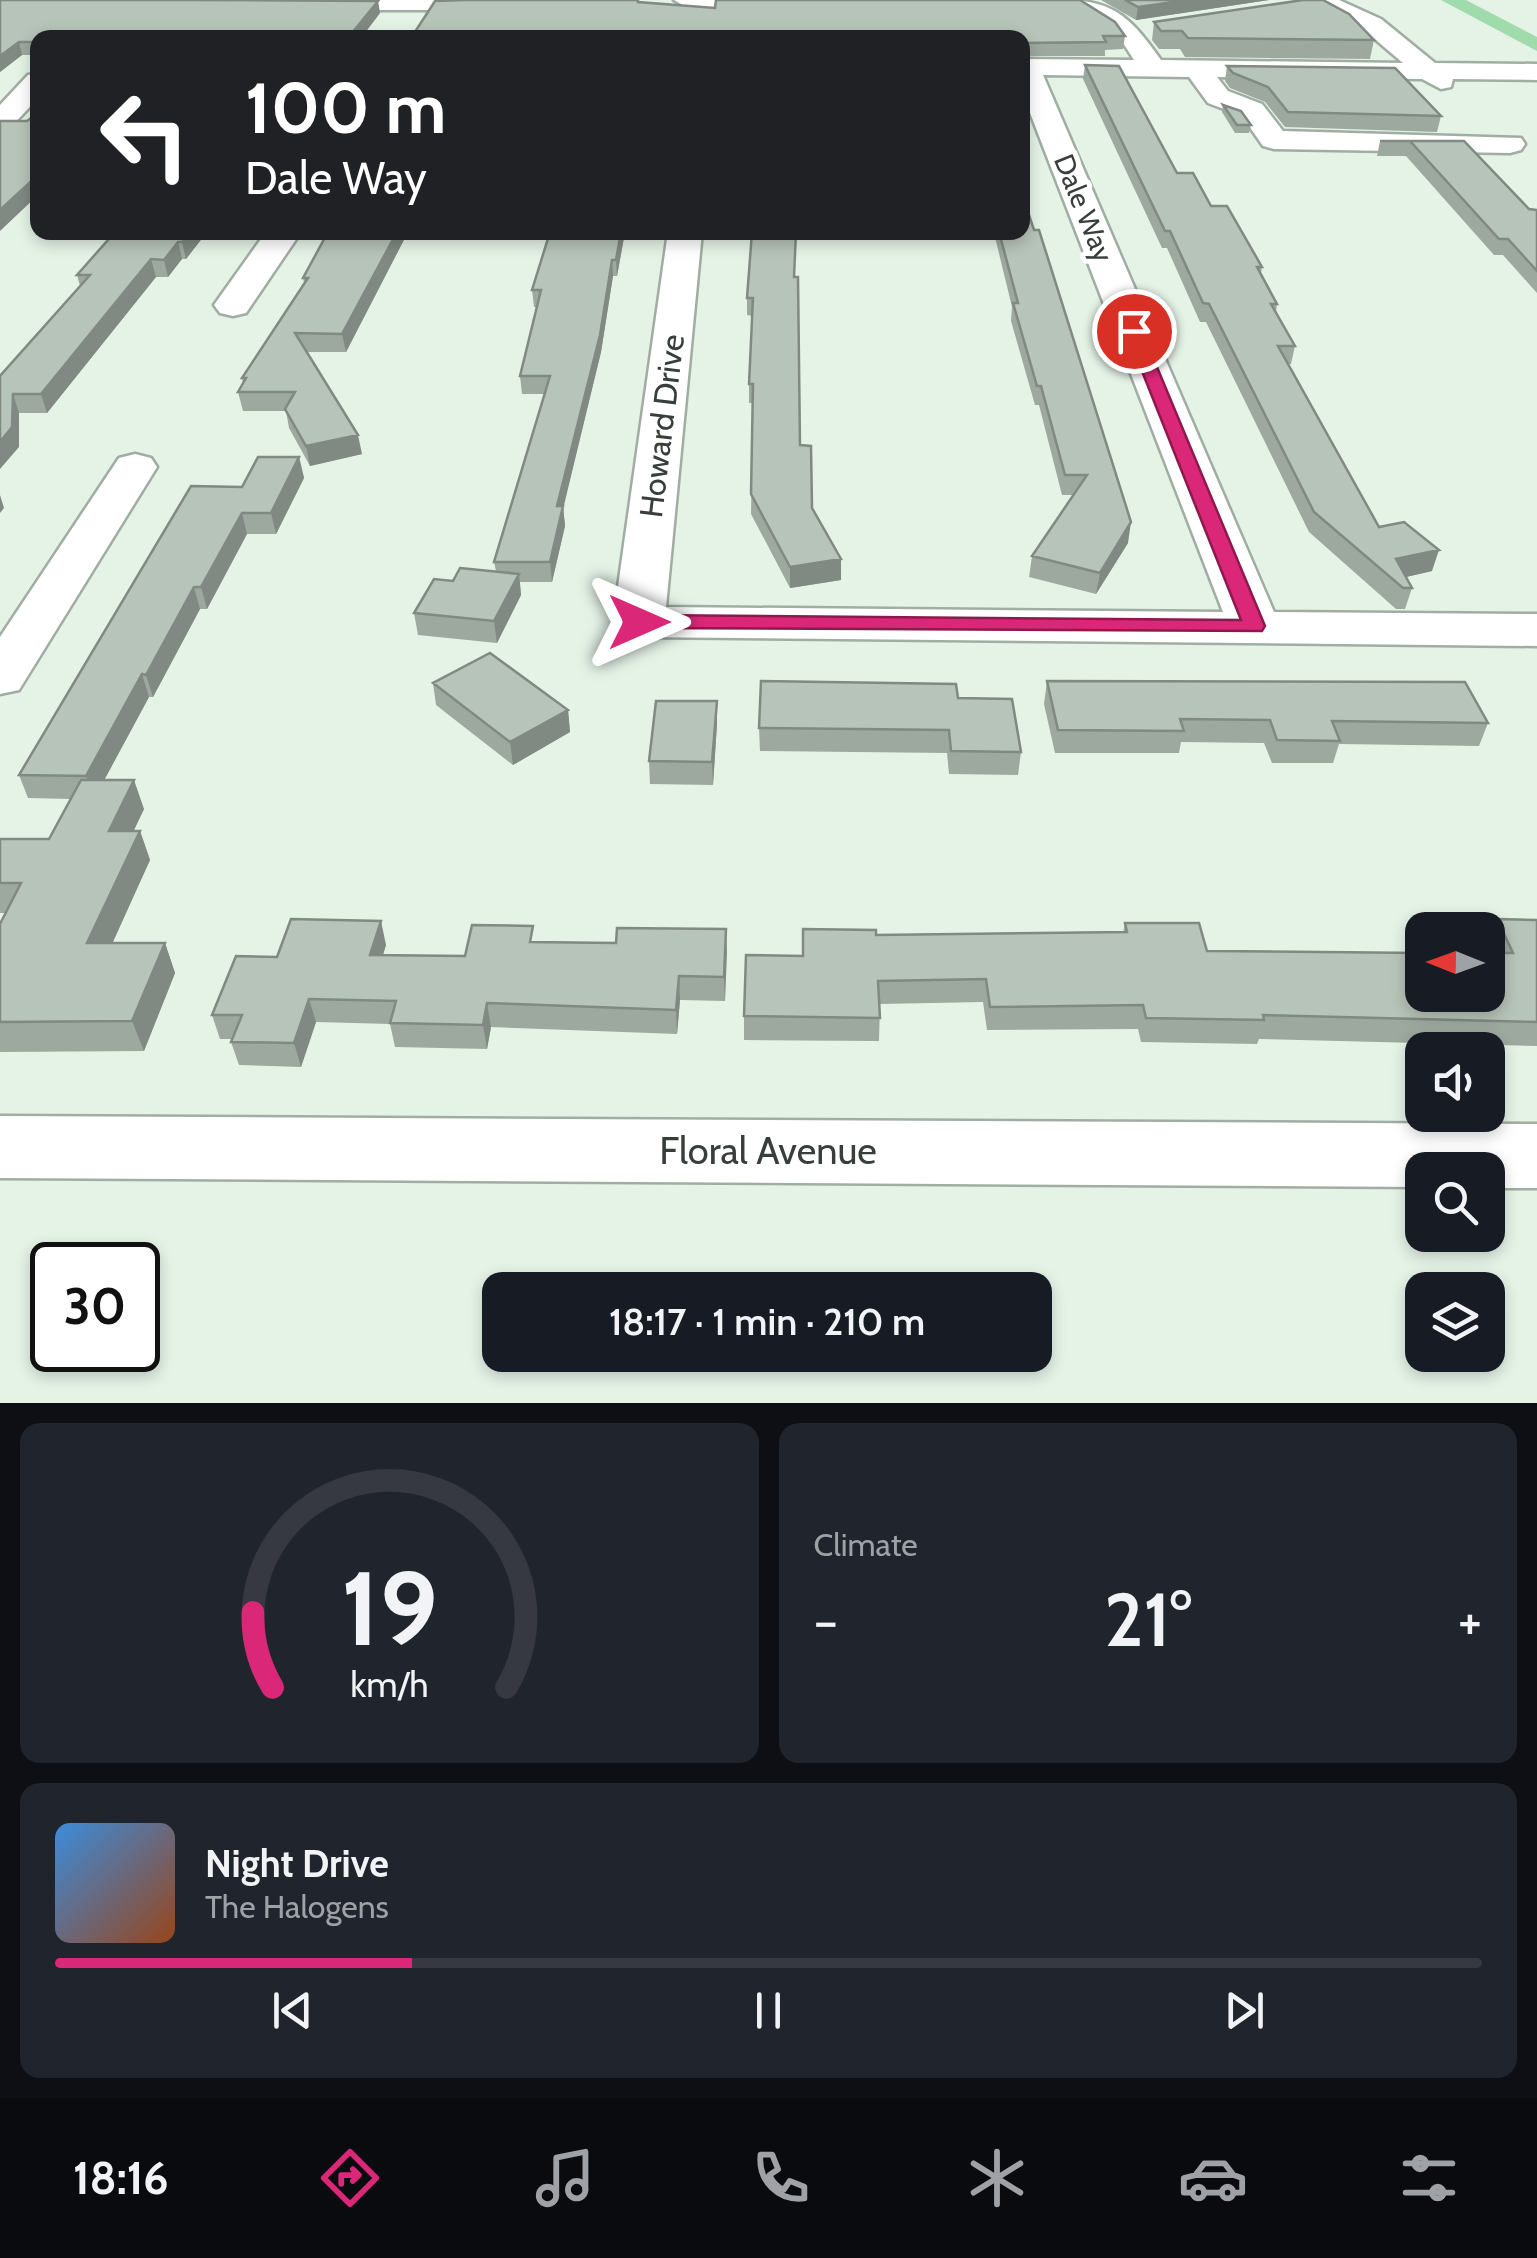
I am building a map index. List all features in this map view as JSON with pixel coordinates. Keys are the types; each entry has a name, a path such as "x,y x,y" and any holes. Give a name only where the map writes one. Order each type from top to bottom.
{"street":[{"path":"686,0 813,2"},
{"path":"1077,0 1139,31 1153,68"},
{"path":"1287,9 1323,2 1372,24 1502,131"},
{"path":"286,3 462,8"},
{"path":"1392,40 1440,54 1533,72"},
{"path":"1030,68 1533,72"},
{"path":"1196,68 1218,96 1252,110 1274,140 1502,131"},
{"path":"0,122 30,73"},
{"name":"Dale Way","path":"1030,83 1254,626"},
{"path":"234,305 279,240"},
{"name":"Howard Drive","path":"683,240 639,622 1537,630"},
{"path":"0,678 135,467"},
{"name":"Floral Avenue","path":"0,1146 1537,1156"}],"building":[{"path":"0,0 378,1 354,30 30,30 30,42 19,42 0,56"},
{"path":"638,0 715,8 716,0 1080,0 1115,22 1125,36 1103,36 1106,42 1030,43 1030,30 416,30 435,1"},
{"path":"1125,0 1188,0 1138,7"},
{"path":"1323,0 1349,14 1374,40 1188,38 1182,31 1161,31 1154,22"},
{"path":"1085,65 1119,66 1177,173 1193,173 1211,206 1227,206 1262,267 1257,267 1277,304 1271,304 1295,346 1278,346 1379,527 1404,522 1439,550 1396,559 1412,588 1403,588 1314,512 1209,304 1203,303 1170,231 1165,231"},
{"path":"1227,66 1395,68 1441,116 1288,112 1268,87 1233,73"},
{"path":"1223,105 1241,111 1251,125 1237,125"},
{"path":"30,119 30,182 0,210 0,121"},
{"path":"1410,141 1464,141 1529,209 1537,210 1537,271 1508,239 1499,239"},
{"path":"1030,218 1034,230 1039,230 1131,522 1100,573 1032,556 1087,475 1065,475 1013,303 1018,303 1001,240 1030,240"},
{"path":"108,240 184,240 164,260 151,259 41,394 13,394 12,427 0,442 0,376 90,275 77,275"},
{"path":"324,240 393,240 342,334 295,333 358,435 306,446 285,409 295,392 238,392 246,378 242,378 308,278 303,278"},
{"path":"548,240 620,240 557,506 563,506 550,562 494,562 550,376 520,376 541,290 532,290"},
{"path":"751,240 796,240 800,445 811,446 812,508 841,559 790,567 751,494 753,384 749,384 753,298 747,298"},
{"path":"258,457 299,457 271,513 242,513 201,587 194,587 146,675 142,674 86,776 19,775 191,486 242,487"},
{"path":"460,568 519,574 494,621 414,613 434,579 453,581"},
{"path":"490,653 568,710 510,742 433,683"},
{"path":"761,681 956,684 958,698 1012,699 1021,752 951,751 949,730 759,728"},
{"path":"1047,681 1465,682 1488,723 1332,721 1340,741 1277,740 1270,720 1180,719 1184,731 1058,730"},
{"path":"656,701 717,701 712,762 649,761"},
{"path":"81,780 134,780 109,831 140,831 87,943 165,943 132,1021 0,1022 0,924 21,883 0,883 0,839 49,839"},
{"path":"291,919 381,921 370,955 465,956 472,925 533,926 530,942 616,943 617,928 726,929 724,977 679,976 676,1010 487,1003 483,1025 390,1023 396,1001 309,999 294,1043 231,1042 242,1015 212,1015 236,956 277,957"},
{"path":"1505,919 1537,920 1537,1022 1263,1015 1264,1020 1146,1018 1143,1005 990,1007 986,979 878,981 880,1018 744,1016 746,955 803,956 803,929 876,930 876,935 1127,932 1125,923 1199,923 1207,951 1405,953 1405,1012 1505,1012 1505,953 1513,953 1505,936"}],"waterway":[{"path":"1451,0 1537,45"}],"route":[{"path":"639,622 1254,626 1134,331"}]}
